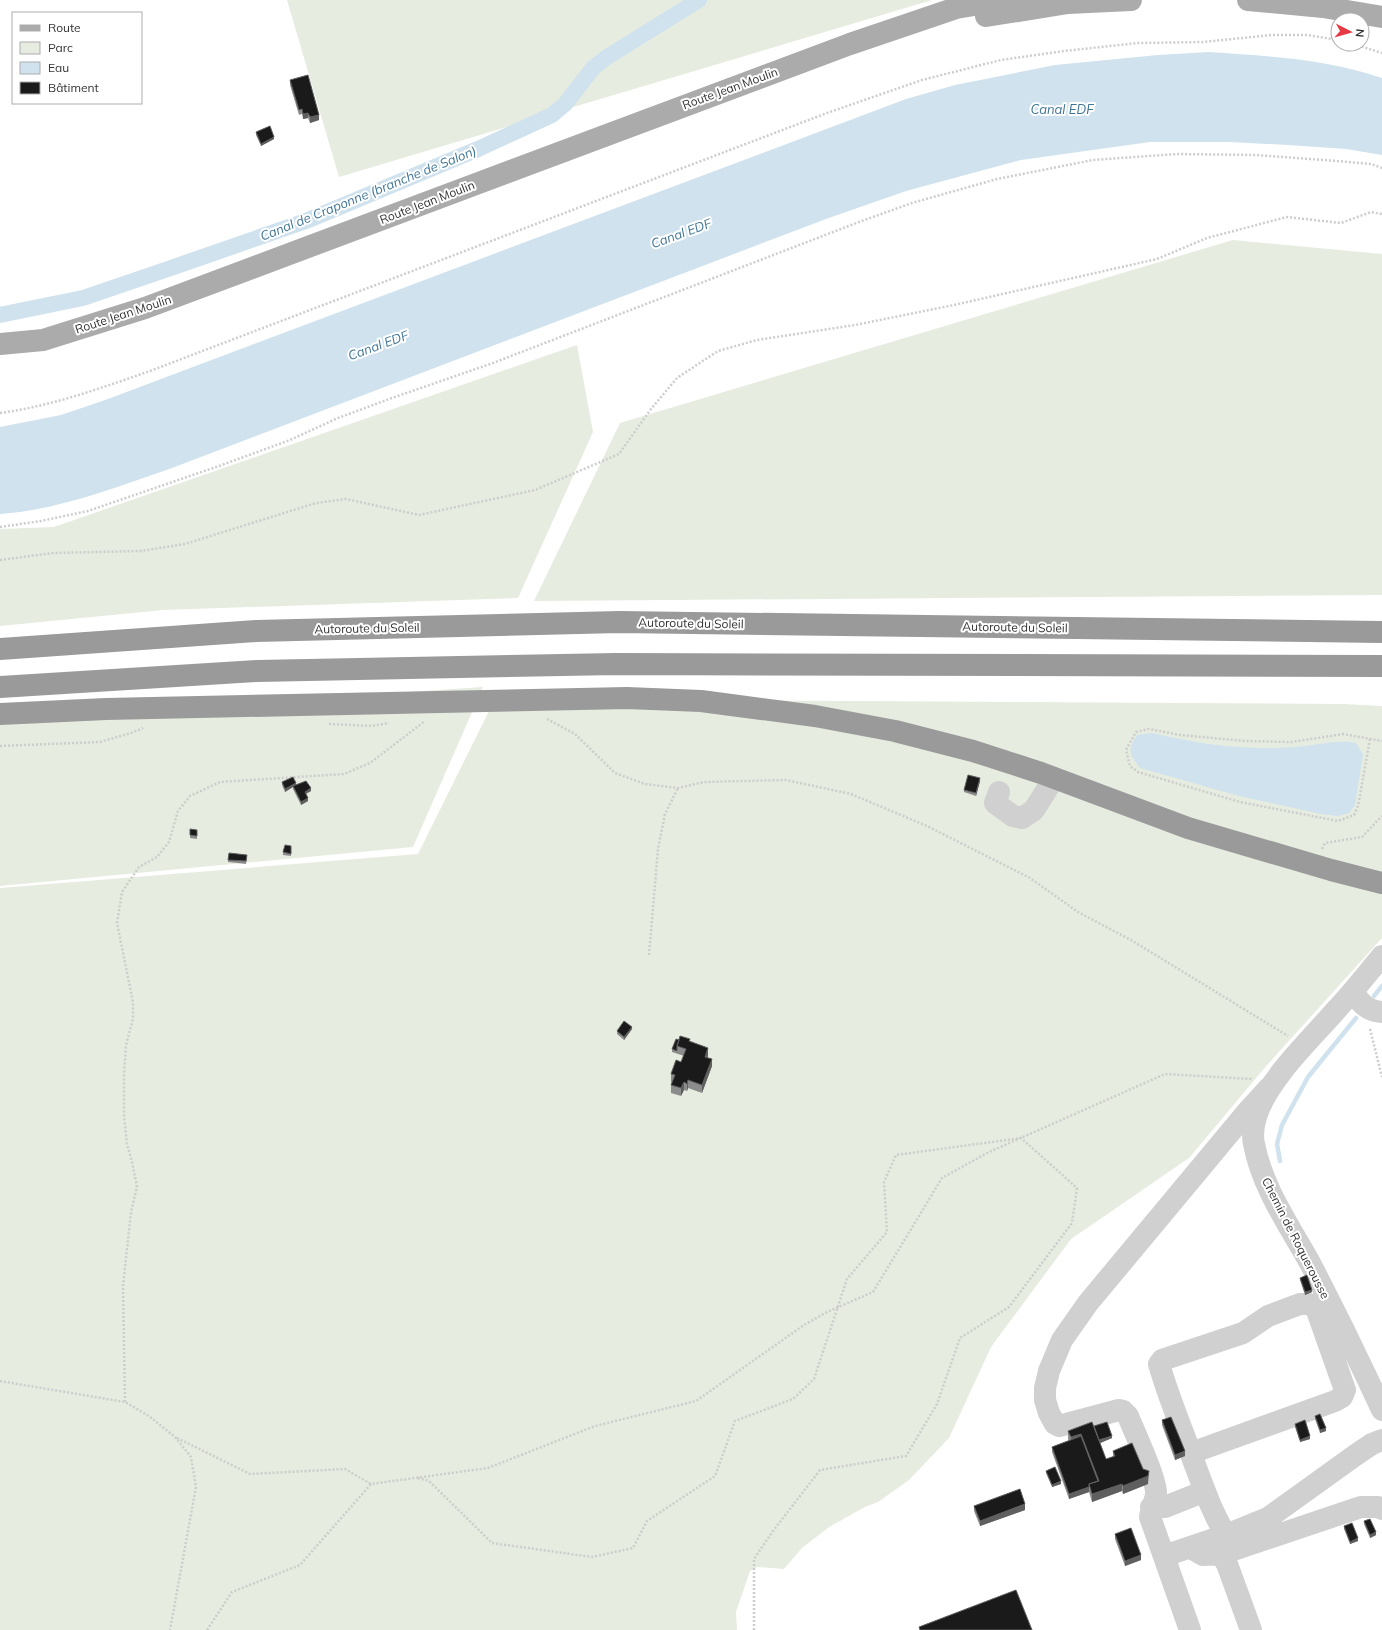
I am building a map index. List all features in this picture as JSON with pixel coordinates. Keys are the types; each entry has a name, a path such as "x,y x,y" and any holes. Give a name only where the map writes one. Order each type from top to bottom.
{"highway":[{"name":"Autoroute du Soleil","path":"0,649 256,631 619,622 1382,632"},
{"path":"0,687 256,671 616,664 1382,666"},
{"path":"0,714 106,709 627,698 701,701 815,716 895,731 973,751 1054,778 1188,828 1312,865 1382,883"}],"main road":[{"name":"Route Jean Moulin","path":"0,344 43,340 145,308 850,44 956,8 1005,0"},
{"name":"Route Jean Moulin","path":"850,44 953,21 1068,3 1131,0"},
{"path":"1248,0 1319,3 1382,17"}],"street":[{"path":"999,792 995,803 1013,816 1022,818 1034,810 1054,778"},
{"name":"Chemin de Roquerousse","path":"1382,956 1366,1004 1304,1046 1269,1088 1257,1113 1254,1124 1253,1142 1257,1158 1271,1194 1313,1270 1358,1357 1382,1410"},
{"path":"1190,1630 1150,1518 1151,1507 1156,1493 1154,1479 1128,1416 1123,1411 1119,1410 1059,1426 1055,1424 1045,1400 1045,1388 1048,1371 1062,1340 1088,1303 1247,1112 1269,1088"},
{"path":"1191,1453 1335,1401 1342,1397 1345,1390 1316,1308 1309,1304 1300,1304 1268,1316 1243,1333 1162,1360 1159,1364 1164,1383 1216,1518 1224,1545 1227,1564 1251,1630"},
{"path":"1224,1545 1268,1518 1372,1444 1382,1440"},
{"path":"1151,1507 1165,1507 1206,1492"},
{"path":"1164,1556 1190,1547 1224,1545 1361,1507 1378,1507 1382,1509"}],"path":[{"path":"0,413 38,407 83,394 150,371 819,116 922,80 1001,60 1138,43 1203,42 1272,35 1307,34 1330,38"},
{"path":"1370,49 1382,52"},
{"path":"0,526 41,521 88,511 219,466 290,440 338,418 501,360 859,222 912,203 997,179 1093,160 1177,154 1256,155 1371,164 1382,168"},
{"path":"0,560 53,553 141,551 185,544 316,503 346,499 419,515 535,490 619,454 651,409 677,378 718,351 757,340 855,325 954,305 1157,259 1207,238 1287,217 1341,222 1371,212 1382,214"},
{"path":"543,718 550,720 575,734 615,772 645,784 678,788 704,782 786,780 851,794 927,826 1030,878 1078,912 1131,940 1304,1046"},
{"path":"125,1402 123,1286 131,1212 137,1187 132,1162 126,1144 124,1117 126,1045 133,1019 133,1002 117,923 122,892 139,867 157,857 168,842 178,810 190,796 220,782 344,774 370,763 427,719"},
{"path":"327,724 372,726 395,722"},
{"path":"0,746 100,742 132,733 144,727"},
{"path":"1370,739 1358,806 1354,815 1338,820 1240,802 1138,772 1130,766 1126,750 1136,732 1149,729 1180,735 1245,741 1292,742 1343,734 1382,741"},
{"path":"649,955 658,849 665,814 678,788"},
{"path":"1312,865 1325,843 1362,837 1382,816"},
{"path":"1366,1004 1382,1077"},
{"path":"175,1437 250,1474 345,1469 371,1484 488,1468 596,1426 696,1402 804,1325 873,1292 942,1178 989,1152 1165,1074 1261,1079 1269,1088"},
{"path":"418,1478 429,1481 492,1543 592,1557 633,1548 647,1521 715,1476 734,1421 793,1399 814,1379 846,1279 887,1232 884,1182 896,1155 1022,1138"},
{"path":"754,1630 754,1559 772,1531 820,1470 906,1456 938,1404 960,1338 1009,1307 1072,1223 1076,1188 1022,1138"},
{"path":"0,1381 125,1402 149,1416 175,1437 191,1457 196,1487 170,1630"},
{"path":"207,1630 232,1592 300,1566 371,1484"}],"green space":[{"path":"287,0 932,0 339,177"},
{"path":"1233,240 1382,254 1382,595 534,601 620,423"},
{"path":"577,345 593,432 518,598 163,610 0,626 0,529 54,527"},
{"path":"483,687 413,847 0,886 0,719"},
{"path":"495,699 1342,704 1382,706 1382,938 1267,1065 1189,1158 1071,1239 991,1347 949,1438 909,1480 878,1502 865,1507 829,1527 802,1548 784,1569 757,1567 750,1571 736,1612 737,1630 0,1630 0,888 418,854"}],"water":[{"name":"Canal EDF","path":"1209,52 1318,62 1340,66 1382,78 1382,155 1346,149 1288,145 1229,142 1150,142 1021,160 906,191 826,219 130,483 66,503 22,512 0,514 0,427 61,415 108,399 906,99 955,85 1055,65 1158,55"},
{"path":"1152,733 1223,746 1259,748 1303,746 1332,742 1356,743 1363,754 1355,805 1349,813 1338,816 1321,814 1239,796 1140,768 1133,759 1131,752 1132,745 1137,735"}],"building":[{"path":"308,75 319,115 310,117 308,113 303,114 302,109 299,110 290,80"},
{"path":"270,126 274,137 261,144 256,132"},
{"path":"968,775 980,778 976,793 964,790"},
{"path":"293,777 296,783 285,789 282,782"},
{"path":"306,781 311,788 305,792 308,798 301,802 293,786"},
{"path":"190,829 197,830 197,836 190,835"},
{"path":"285,845 291,846 291,854 283,852"},
{"path":"229,853 247,855 246,861 228,860"},
{"path":"624,1021 632,1027 624,1037 617,1031"},
{"path":"680,1036 708,1048 705,1057 712,1059 702,1085 688,1080 687,1084 684,1082 681,1088 671,1085 675,1075 671,1074 676,1060 681,1062 686,1049 677,1046"},
{"path":"676,1039 679,1040 677,1051 672,1049"},
{"path":"1307,1275 1312,1290 1305,1292 1300,1278"},
{"path":"1320,1414 1326,1428 1320,1430 1315,1416"},
{"path":"1171,1417 1185,1451 1175,1455 1162,1420"},
{"path":"1305,1420 1310,1436 1300,1440 1295,1424"},
{"path":"1092,1422 1106,1459 1115,1456 1113,1451 1132,1443 1143,1469 1149,1471 1148,1476 1123,1486 1122,1484 1092,1494 1089,1484 1099,1481 1081,1434 1071,1437 1068,1431"},
{"path":"1107,1422 1112,1436 1099,1440 1094,1426"},
{"path":"1081,1436 1098,1481 1089,1484 1089,1487 1069,1494 1052,1447"},
{"path":"1055,1467 1061,1481 1052,1485 1046,1471"},
{"path":"1020,1489 1025,1504 980,1521 974,1506"},
{"path":"1370,1519 1376,1532 1370,1535 1364,1521"},
{"path":"1352,1523 1358,1538 1350,1542 1344,1526"},
{"path":"1131,1528 1141,1555 1125,1561 1115,1534"},
{"path":"1016,1590 1032,1630 920,1630 919,1627"}],"waterway":[{"name":"Canal de Craponne (branche de Salon)","path":"0,315 83,298 168,269 306,221 478,149 552,115 565,104 593,68 607,57 699,0"},
{"path":"1374,996 1382,986"},
{"path":"1280,1161 1277,1144 1282,1125 1308,1077 1356,1018"}]}
